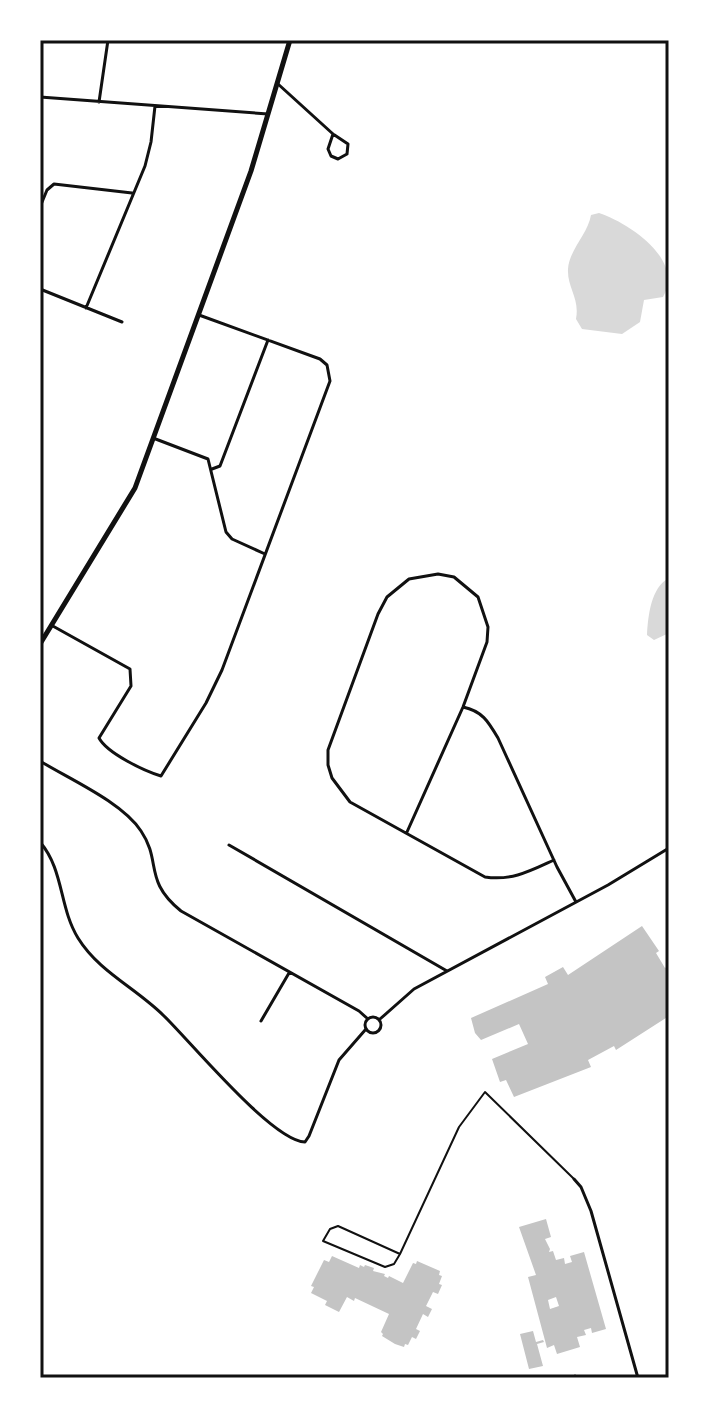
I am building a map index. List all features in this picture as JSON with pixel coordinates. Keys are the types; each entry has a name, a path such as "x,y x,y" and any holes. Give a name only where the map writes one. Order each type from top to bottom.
{"main road":[{"path":"40,644 135,488 269,114 290,40"}],"street":[{"path":"99,102 108,40"},
{"path":"276,82 343,140 349,148 347,154 338,159 329,153 333,134"},
{"path":"40,97 269,114"},
{"path":"86,308 145,166 155,106"},
{"path":"40,207 47,190 54,184 132,193"},
{"path":"40,289 122,322"},
{"path":"51,625 130,669 131,686 99,738 114,752 161,776 216,681 330,381 327,365 320,359 199,315"},
{"path":"212,469 220,466 268,340"},
{"path":"153,438 208,459 226,532 232,539 265,554"},
{"path":"407,832 463,707 487,642 488,627 478,597 454,577 438,574 409,579 387,597 378,614 328,750 332,778 350,802 485,877 502,880 523,875 554,860"},
{"path":"463,707 477,710 488,720 576,902"},
{"path":"40,761 106,801 132,821 147,843 154,875 168,900 212,930 359,1011 368,1019"},
{"path":"40,842 56,866 70,922 92,957 163,1014 250,1105 298,1141 306,1140 339,1060 366,1029 368,1019"},
{"path":"229,845 447,971"},
{"path":"366,1029 372,1033 380,1030 380,1019 414,989 669,848"},
{"path":"261,1021 289,972"},
{"path":"368,1019 374,1016 380,1019"},
{"path":"574,1179 581,1187 591,1211 638,1378"}],"lane":[{"path":"400,1254 338,1226 330,1229 323,1241 385,1267 394,1264 400,1254 459,1127 485,1092 574,1179"}],"shaded area":[{"path":"599,213 638,234 660,257 666,270 668,283 663,297 644,300 640,322 622,334 582,329 576,319 576,305 568,276 569,262 591,215"},
{"path":"669,578 669,633 654,640 647,635 648,619 658,588"}],"building":[{"path":"642,926 659,951 656,953 665,968 669,965 669,1016 616,1050 614,1046 588,1060 591,1067 514,1097 506,1080 500,1082 492,1059 528,1044 519,1024 481,1040 475,1033 471,1018 548,984 545,977 563,967 568,975"},
{"path":"546,1219 551,1237 545,1239 549,1252 553,1251 556,1260 564,1258 565,1264 572,1262 570,1256 584,1252 606,1329 592,1333 591,1328 584,1330 586,1335 577,1337 580,1347 557,1354 554,1345 547,1348 528,1277 536,1275 519,1227","holes":["556,1297 559,1306 550,1309 548,1300"]},
{"path":"332,1256 359,1268 365,1265 374,1268 373,1271 403,1283 417,1261 440,1271 439,1284 442,1285 438,1294 433,1292 426,1306 432,1309 428,1317 423,1314 416,1329 420,1331 416,1339 412,1337 404,1347 382,1336 389,1314 355,1298 354,1301 347,1297 339,1312 311,1293 314,1287 311,1286 324,1260 329,1262"},
{"path":"533,1331 536,1342 544,1342 537,1344 543,1366 529,1369 520,1334"}]}
